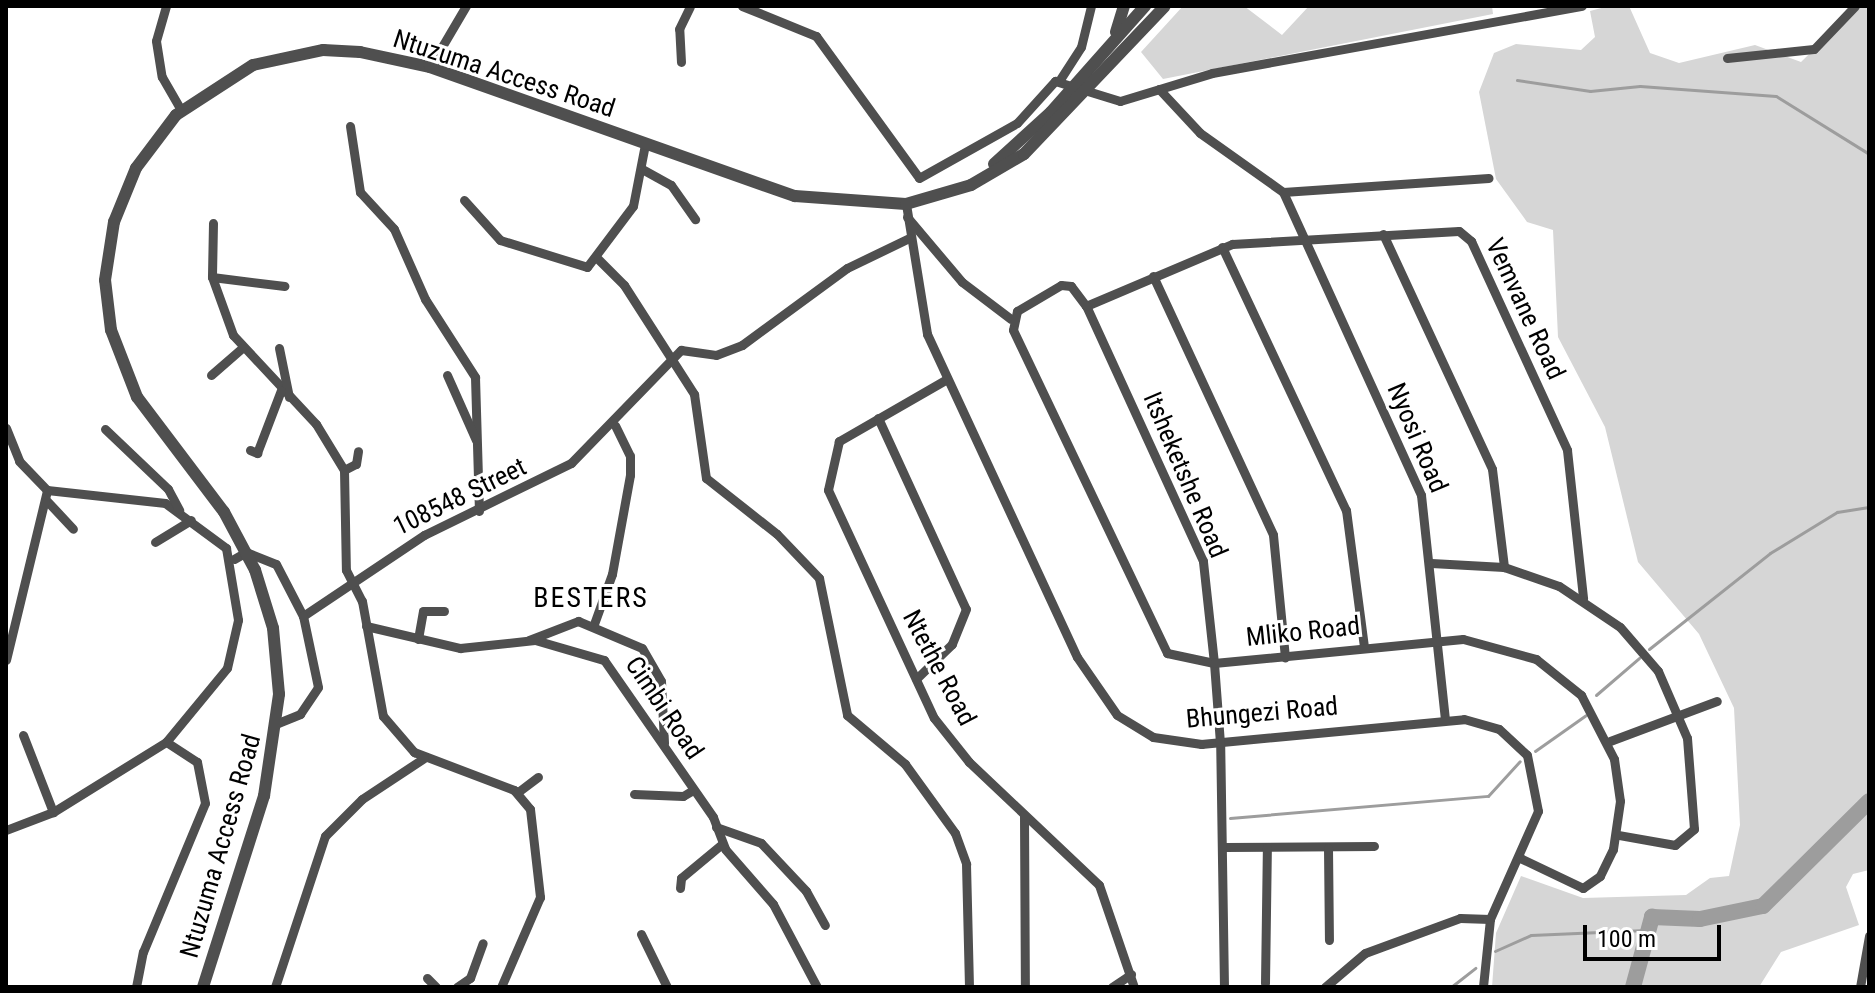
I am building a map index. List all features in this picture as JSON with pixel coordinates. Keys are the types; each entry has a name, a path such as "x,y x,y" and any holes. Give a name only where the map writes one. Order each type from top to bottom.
{"street":[{"path":"166,6 156,41 162,77 181,110"},
{"path":"430,67 466,6"},
{"path":"681,62 679,25 690,6"},
{"path":"742,6 819,40 919,178 1017,123 1059,81 1081,47 1091,6"},
{"path":"1105,52 1124,6"},
{"name":"Ntuzuma Access Road","path":"203,987 264,796 278,723 273,628 246,552 137,397 108,311 106,264 123,196 148,149 181,110 232,75 295,54 360,52 430,67 817,202 906,210 954,190 1024,154 1090,91 1161,10 1146,6 1021,143 954,190"},
{"path":"1059,81 1076,85 1110,102 1329,51 1582,6"},
{"path":"1727,58 1814,49 1855,6"},
{"path":"1159,89 1200,133 1283,192 1489,178"},
{"path":"350,126 360,192 394,229 425,299 475,377 479,511"},
{"path":"464,200 500,240 579,267 598,259 633,206 645,144"},
{"path":"642,169 671,185 695,219"},
{"name":"Nyosi Road","path":"1283,192 1418,486 1431,563 1445,719"},
{"path":"906,210 962,282 1011,319"},
{"name":"Bhungezi Road","path":"906,210 922,319 947,379 1102,699 1153,737 1220,743 1445,719 1491,725 1527,755 1538,811 1520,858 1490,919 1483,987"},
{"path":"213,223 212,277 242,348 320,429 344,470 351,581 366,626 380,710 398,740 424,758 518,792 530,809 540,897 501,987"},
{"name":"Vemvane Road","path":"1086,306 1222,247 1447,228 1471,241 1567,450 1583,598"},
{"path":"1383,234 1495,477 1504,567"},
{"name":"108548 Street","path":"303,616 351,581 479,511 547,479 615,425 684,348 716,355 742,345 847,268 909,238"},
{"path":"1222,247 1346,510 1364,647"},
{"path":"598,259 624,285 694,394 706,478 800,554 828,605 840,711 914,773 960,843 969,987"},
{"path":"1153,276 1273,535 1285,657"},
{"path":"212,277 284,286"},
{"name":"Itsheketshe Road","path":"1011,319 1068,284 1086,306 1199,551 1214,663 1220,743 1224,987"},
{"name":"Mliko Road","path":"1011,319 1160,645 1176,659 1214,663 1438,640 1496,644 1536,659 1581,695 1610,741 1618,835"},
{"path":"211,375 242,348"},
{"path":"253,451 285,394 279,348"},
{"path":"447,375 478,442"},
{"name":"Ntethe Road","path":"947,379 839,441 827,482 916,679 949,739 1099,885 1134,987"},
{"path":"878,418 966,609 952,644 916,679"},
{"path":"594,624 612,574 630,475 630,456 615,425"},
{"path":"6,428 19,461 73,529"},
{"path":"6,830 53,812 166,742 232,660 238,620 234,559 179,510 168,489 105,429"},
{"path":"344,470 356,464 358,451"},
{"path":"47,496 179,510"},
{"path":"6,660 47,496"},
{"path":"155,542 191,520"},
{"path":"234,559 246,552 276,564 303,616 318,687 300,714 278,723"},
{"path":"1431,563 1504,567 1583,598 1646,655 1681,716 1693,765 1691,834 1675,845 1618,835 1588,886 1568,884 1520,858"},
{"path":"418,639 423,611 444,611"},
{"path":"529,640 566,622 594,624 631,640 653,661 664,743"},
{"name":"Cimbi Road","path":"366,626 460,648 529,640 604,660 664,743 716,827 722,844 773,904 817,987"},
{"path":"1610,741 1717,701"},
{"path":"23,735 53,812"},
{"path":"136,987 143,952 205,803 197,762 166,742"},
{"path":"275,987 325,836 362,799 424,758"},
{"path":"518,792 538,777"},
{"path":"634,794 693,790"},
{"path":"1024,815 1025,987"},
{"path":"716,827 761,843 806,891 825,925"},
{"path":"680,888 681,878 722,844"},
{"path":"1224,847 1374,846"},
{"path":"1265,983 1267,848"},
{"path":"1328,848 1329,940"},
{"path":"1325,987 1365,953 1460,918 1490,919"},
{"path":"641,934 667,987"},
{"path":"1860,987 1860,955 1869,936"},
{"path":"457,987 470,978 483,943"},
{"path":"1112,987 1131,974"},
{"path":"427,978 436,987"}],"shaded area":[{"path":"1183,6 1244,6 1282,35 1309,6 1492,6 1493,14 1163,79 1141,52"},
{"path":"1609,6 1629,6 1650,53 1679,63 1755,45 1801,62 1858,6 1869,7 1869,870 1853,874 1846,887 1859,925 1781,952 1759,987 1492,987 1496,933 1521,876 1583,898 1686,895 1710,878 1729,876 1740,825 1734,708 1699,634 1638,562 1605,427 1558,337 1553,230 1527,222 1496,179 1479,92 1494,53 1516,44 1581,50 1595,37 1590,11"}],"waterway":[{"path":"1517,80 1590,91 1640,86 1776,96 1869,154"},
{"path":"1649,649 1770,553 1837,512 1869,507"},
{"path":"1596,695 1639,658"},
{"path":"1535,751 1586,715"},
{"path":"1230,818 1488,796 1520,761"},
{"path":"1633,987 1652,917 1700,919 1763,906 1869,801"},
{"path":"1495,951 1531,935 1646,930"},
{"path":"1451,987 1475,968"}],"district":[{"name":"BESTERS","path":"591,598"}]}
